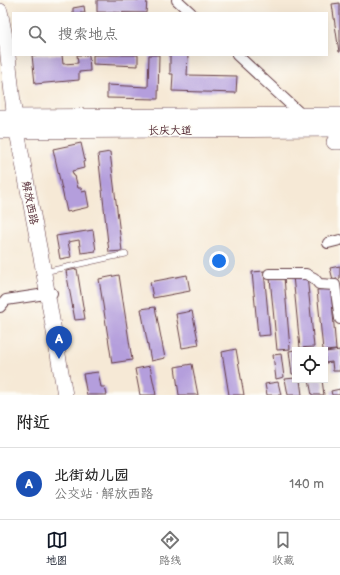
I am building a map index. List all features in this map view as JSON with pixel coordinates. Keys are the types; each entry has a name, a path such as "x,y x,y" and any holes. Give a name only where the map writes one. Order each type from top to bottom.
{"main road":[{"path":"5,0 12,34"},
{"name":"解放西路","path":"0,11 7,47 16,122 72,395"},
{"name":"解放西路","path":"15,56 16,122"},
{"name":"长庆大道","path":"0,131 16,122 337,114"},
{"name":"长庆大道","path":"16,122 340,129"},
{"name":"解放西路","path":"51,293 65,395"}],"street":[{"path":"177,0 190,12"},
{"path":"238,56 302,116 338,144"},
{"path":"328,244 340,240"},
{"path":"269,274 306,274 314,278 319,284 335,285 340,319"},
{"path":"0,307 6,300 51,293"}],"lane":[{"path":"47,272 126,254"}],"building":[{"path":"97,0 147,0 146,12 97,12"},
{"path":"340,3 340,52 339,52 332,4"},
{"path":"84,6 85,12 73,12 73,8"},
{"path":"32,56 62,56 63,64 78,63 77,56 89,56 90,71 79,72 79,80 35,84"},
{"path":"93,56 138,56 138,66 93,64"},
{"path":"149,56 159,56 158,99 107,98 107,85 148,87"},
{"path":"170,56 188,56 187,75 237,76 236,93 172,91 173,74 170,74"},
{"path":"81,143 85,161 83,162 84,168 72,171 78,188 81,188 82,192 86,191 89,207 67,212 53,149"},
{"path":"110,152 122,251 109,252 98,154"},
{"path":"93,230 96,251 81,253 79,240 68,242 71,257 60,259 56,236"},
{"path":"340,266 340,278 333,280 330,268"},
{"path":"77,269 85,319 75,320 66,271"},
{"path":"264,271 270,335 258,336 252,272"},
{"path":"119,275 132,360 112,363 99,279"},
{"path":"187,275 190,291 153,298 150,282"},
{"path":"307,275 314,347 300,347 293,276"},
{"path":"284,277 290,349 277,350 270,278"},
{"path":"331,289 336,350 328,351 328,347 323,347 317,290"},
{"path":"155,307 165,358 151,361 141,309"},
{"path":"192,311 199,345 182,348 176,314"},
{"path":"236,349 244,395 229,395 222,352"},
{"path":"292,350 292,374 289,351"},
{"path":"340,350 340,371 333,371 332,362 328,363 328,352"},
{"path":"281,354 284,377 276,379 273,355"},
{"path":"192,364 198,395 179,395 175,367"},
{"path":"150,366 156,395 140,395 135,369"},
{"path":"98,372 101,387 105,387 107,395 87,395 83,374"},
{"path":"292,378 292,383 300,383 302,395 288,395 285,379"},
{"path":"278,382 281,395 267,395 265,384"},
{"path":"310,383 322,383 324,395 312,395"},
{"path":"340,389 340,395 332,395 331,391"}],"place":[{"name":"北街幼儿园","path":"59,359"}]}
